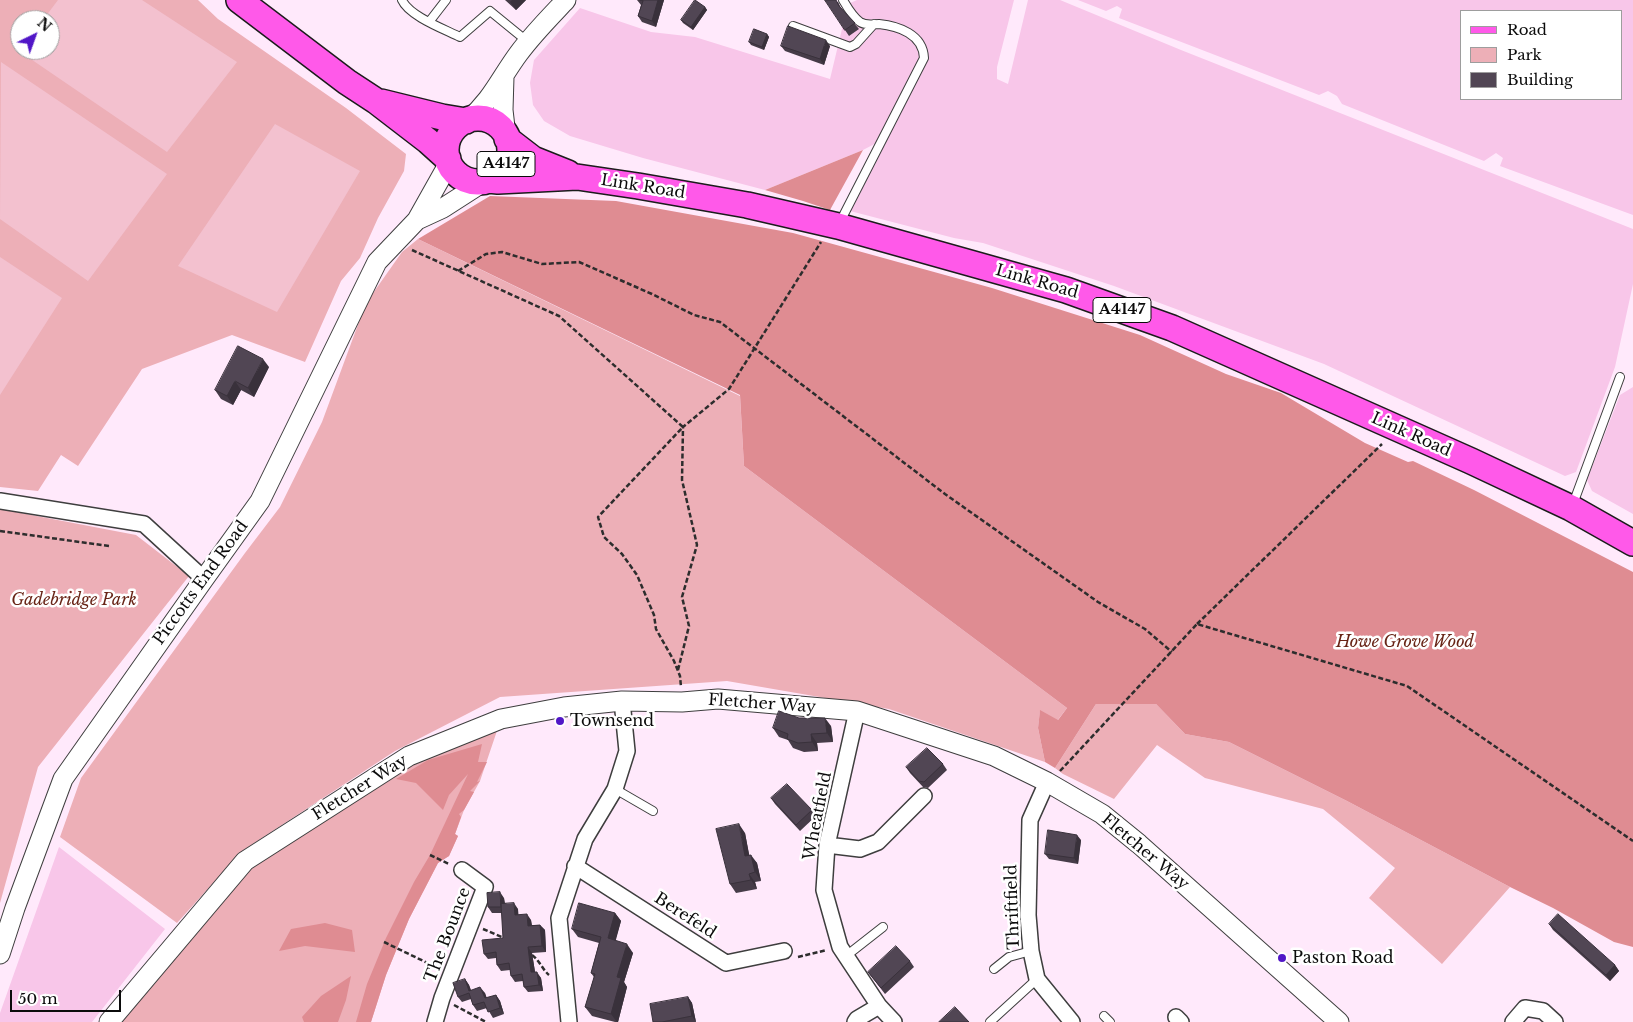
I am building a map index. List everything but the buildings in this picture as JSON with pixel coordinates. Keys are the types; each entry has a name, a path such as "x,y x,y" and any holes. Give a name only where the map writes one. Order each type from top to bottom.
{"main road":[{"name":"Link Road","path":"239,0 428,141 448,161 454,170 468,180 476,182 486,180 577,177 747,205 834,225 1066,290 1172,328 1471,461 1571,508 1633,543"},
{"name":"Link Road","path":"376,101 442,117 467,120 475,118 490,121 533,159 577,177"},
{"path":"448,161 447,144 449,136 459,124 467,120"},
{"name":"A4147","path":"486,180 499,174 507,163 510,151 507,137"}],"street":[{"path":"467,120 484,105 528,42 566,0"},
{"path":"504,77 503,110 507,137"},
{"name":"Piccotts End Road","path":"0,954 63,779 260,501 377,262 417,220 448,161"},
{"name":"Piccotts End Road","path":"417,220 443,208 486,180"},
{"path":"0,501 144,524 204,579"},
{"name":"Fletcher Way","path":"109,1022 245,861 410,756 501,719 564,707 622,701 682,702 718,698 857,711 994,756 1047,782 1102,814 1139,844 1339,1022"},
{"path":"569,1022 559,918 585,839 616,789 627,751 622,701"},
{"name":"Wheatfield","path":"857,711 827,845 824,890 843,952 879,1006 894,1022"},
{"name":"Thriftfield","path":"1047,782 1030,820 1028,915 1031,951 1037,979 1072,1022"},
{"path":"827,845 860,849 878,842 924,796"},
{"name":"Berefeld","path":"575,866 726,963 784,951"},
{"name":"The Bounce","path":"435,1022 442,998 485,887 462,870"},
{"path":"855,1022 879,1006"},
{"path":"1513,1022 1525,1008 1542,1011 1555,1022"}],"lane":[{"path":"402,0 406,7 429,22 460,36 490,11 528,42"},
{"path":"429,22 446,0"},
{"path":"834,225 924,58 919,41 911,35 890,26 867,25 860,22 843,0"},
{"path":"793,26 850,47 856,44 874,24"},
{"path":"1571,508 1620,377"},
{"path":"616,789 653,811"},
{"path":"843,952 883,927"},
{"path":"994,969 1009,956 1031,951"},
{"path":"990,1022 1037,979"}],"path":[{"path":"682,702 678,670 656,629 654,615 637,575 622,554 604,537 598,517 683,427 730,389 754,348 834,225"},
{"path":"395,242 559,316 683,427 682,480 697,544 682,597 689,626 678,670"},
{"path":"458,271 486,254 502,252 542,264 580,262 694,315 720,322 945,494 1098,602 1145,629 1172,652"},
{"path":"1067,765 1197,624 1382,443"},
{"path":"0,531 109,546"},
{"path":"1197,624 1406,686 1633,841"},
{"path":"430,854 462,870"},
{"path":"470,924 510,940"},
{"path":"384,942 451,974"},
{"path":"784,951 786,960 843,952"},
{"path":"532,955 539,960 544,971 554,979 564,979"},
{"path":"442,998 486,1022"}],"shaded area":[{"path":"58,0 142,0 237,62 167,152 32,60 60,60 60,10 50,10"},
{"path":"857,0 1014,0 997,67 997,79 1008,84 1028,0 1060,0 1181,50 1633,229 1633,284 1615,367 1576,472 1565,476 1324,364 1114,286 983,243 954,238 850,211 884,139 863,150 765,190 643,158 570,136 544,121 533,105 530,83 534,60 580,8 651,32 695,37 830,79 848,4"},
{"path":"1078,0 1633,0 1633,215 1500,166 1503,158 1496,153 1484,161 1342,104 1337,96 1328,91 1319,95 1119,18 1122,9 1117,6 1106,11"},
{"path":"1,62 167,174 88,281 0,219"},
{"path":"275,124 360,171 277,312 178,266"},
{"path":"0,257 62,298 0,395"},
{"path":"1633,387 1633,514 1592,491 1587,480 1620,395"},
{"path":"59,847 165,929 92,1022 0,1022 0,1013"}],"green space":[{"path":"0,0 198,0 218,19 346,108 406,154 404,171 378,218 360,258 341,281 305,362 232,335 142,369 78,466 61,455 38,491 0,487"},
{"path":"863,150 830,210 765,190"},
{"name":"Howe Grove Wood","path":"490,196 616,201 793,233 992,288 1140,335 1226,374 1281,393 1365,443 1408,462 1413,461 1474,490 1633,572 1633,947 1614,942 1553,908 1229,742 1185,734 1156,704 1096,704 1055,768 1045,762 1038,728 1040,710 1058,720 1067,708 744,466 740,395 418,239"},
{"path":"418,239 740,396 744,466 1067,708 1057,721 1040,711 1038,728 1045,762 889,709 727,681 500,697 395,751 242,851 177,923 60,837 81,778 280,507 322,422 366,303 402,252"},
{"name":"Gadebridge Park","path":"0,509 136,535 189,576 38,767 0,903"},
{"path":"1096,704 1156,704 1185,734 1229,742 1347,801 1510,887 1442,964 1369,898 1395,868 1323,809 1205,778 1157,745 1114,799 1063,774 1055,768"},
{"path":"501,719 480,781 464,810 455,834 458,836 449,856 438,863 409,919 386,975 371,1022 109,1022 245,861 409,756"},
{"path":"482,744 478,762 487,762 477,782 480,781 470,791 474,792 464,810 459,814 461,817 455,834 458,836 449,856 438,863 409,919 386,975 371,1022 356,1022 367,984 386,938 430,855 468,774 449,795 443,810 416,783 396,779 428,760"},
{"path":"325,923 352,930 355,952 305,946 279,951 291,929"},
{"path":"351,976 346,1000 338,1022 304,1022 302,1017 321,996"}],"place":[{"name":"Townsend","path":"560,721"},
{"name":"Paston Road","path":"1282,958"}]}
